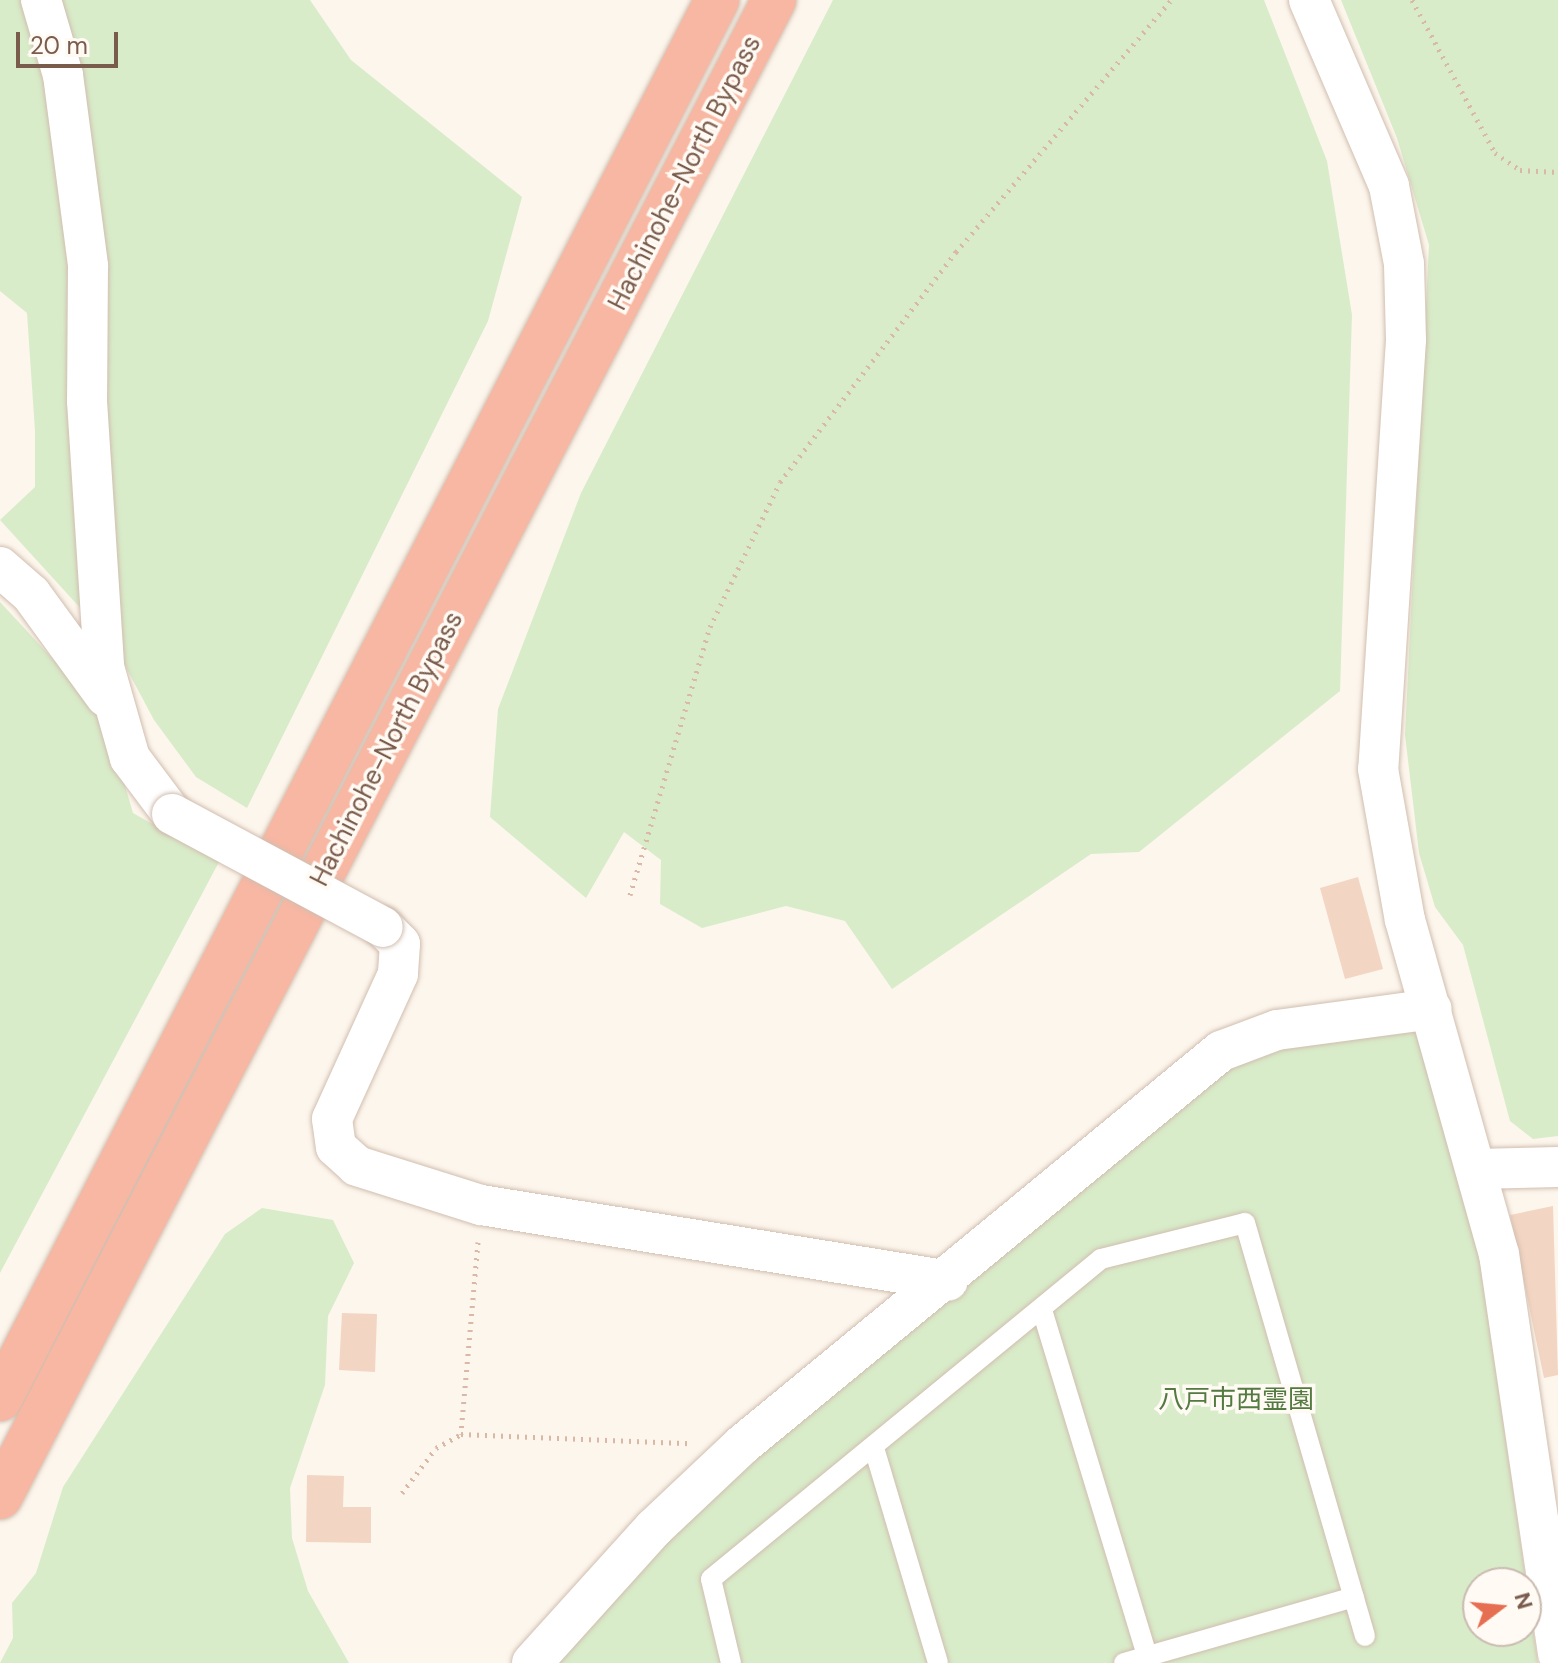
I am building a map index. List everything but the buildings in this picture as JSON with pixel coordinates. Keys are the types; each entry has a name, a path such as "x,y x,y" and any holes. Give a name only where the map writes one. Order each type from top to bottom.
{"highway":[{"name":"Hachinohe-North Bypass","path":"0,1399 717,0"},
{"name":"Hachinohe-North Bypass","path":"0,1497 774,0"}],"street":[{"path":"41,0 63,75 88,266 96,557 104,667 130,758 172,814 383,927 400,944 398,974 332,1119 336,1147 391,1182 481,1205 948,1281"},
{"path":"1309,0 1389,186 1404,264 1406,340 1378,769 1387,842 1499,1254 1558,1654"},
{"path":"0,567 31,594 118,713"},
{"path":"532,1663 654,1528 742,1445 948,1281 1221,1051 1277,1030 1432,1009"},
{"path":"1477,1169 1558,1167"}],"lane":[{"path":"731,1663 711,1579 1101,1259 1245,1223 1365,1636"},
{"path":"1042,1310 1147,1656"},
{"path":"874,1448 938,1663"},
{"path":"1124,1663 1354,1597"}],"path":[{"path":"630,895 710,627 780,482 956,252 1171,0"},
{"path":"1412,0 1495,153 1520,170 1558,172"},
{"path":"461,1434 481,1205"},
{"path":"402,1493 436,1448 461,1434 742,1445"}],"green space":[{"path":"0,0 310,0 351,60 522,197 488,321 247,808 196,777 154,720 114,645 0,520 35,487 35,431 27,313 0,291"},
{"path":"833,0 1264,0 1327,161 1352,315 1340,691 1139,852 1091,854 892,989 845,921 786,906 702,928 660,904 661,860 624,832 586,898 490,817 498,709 581,493"},
{"path":"1341,0 1558,0 1558,1136 1533,1139 1510,1121 1463,945 1435,907 1419,853 1405,735 1429,245 1397,138"},
{"path":"0,602 104,714 133,813 219,862 0,1273"},
{"name":"八戸市西霊園","path":"1418,1023 1480,1260 1524,1567 1462,1567 1462,1647 1536,1647 1538,1663 545,1663 655,1542 1236,1054"},
{"path":"262,1208 333,1220 354,1263 328,1316 325,1385 290,1488 292,1538 308,1591 349,1663 0,1663 13,1638 12,1603 36,1573 63,1487 225,1234"}]}
